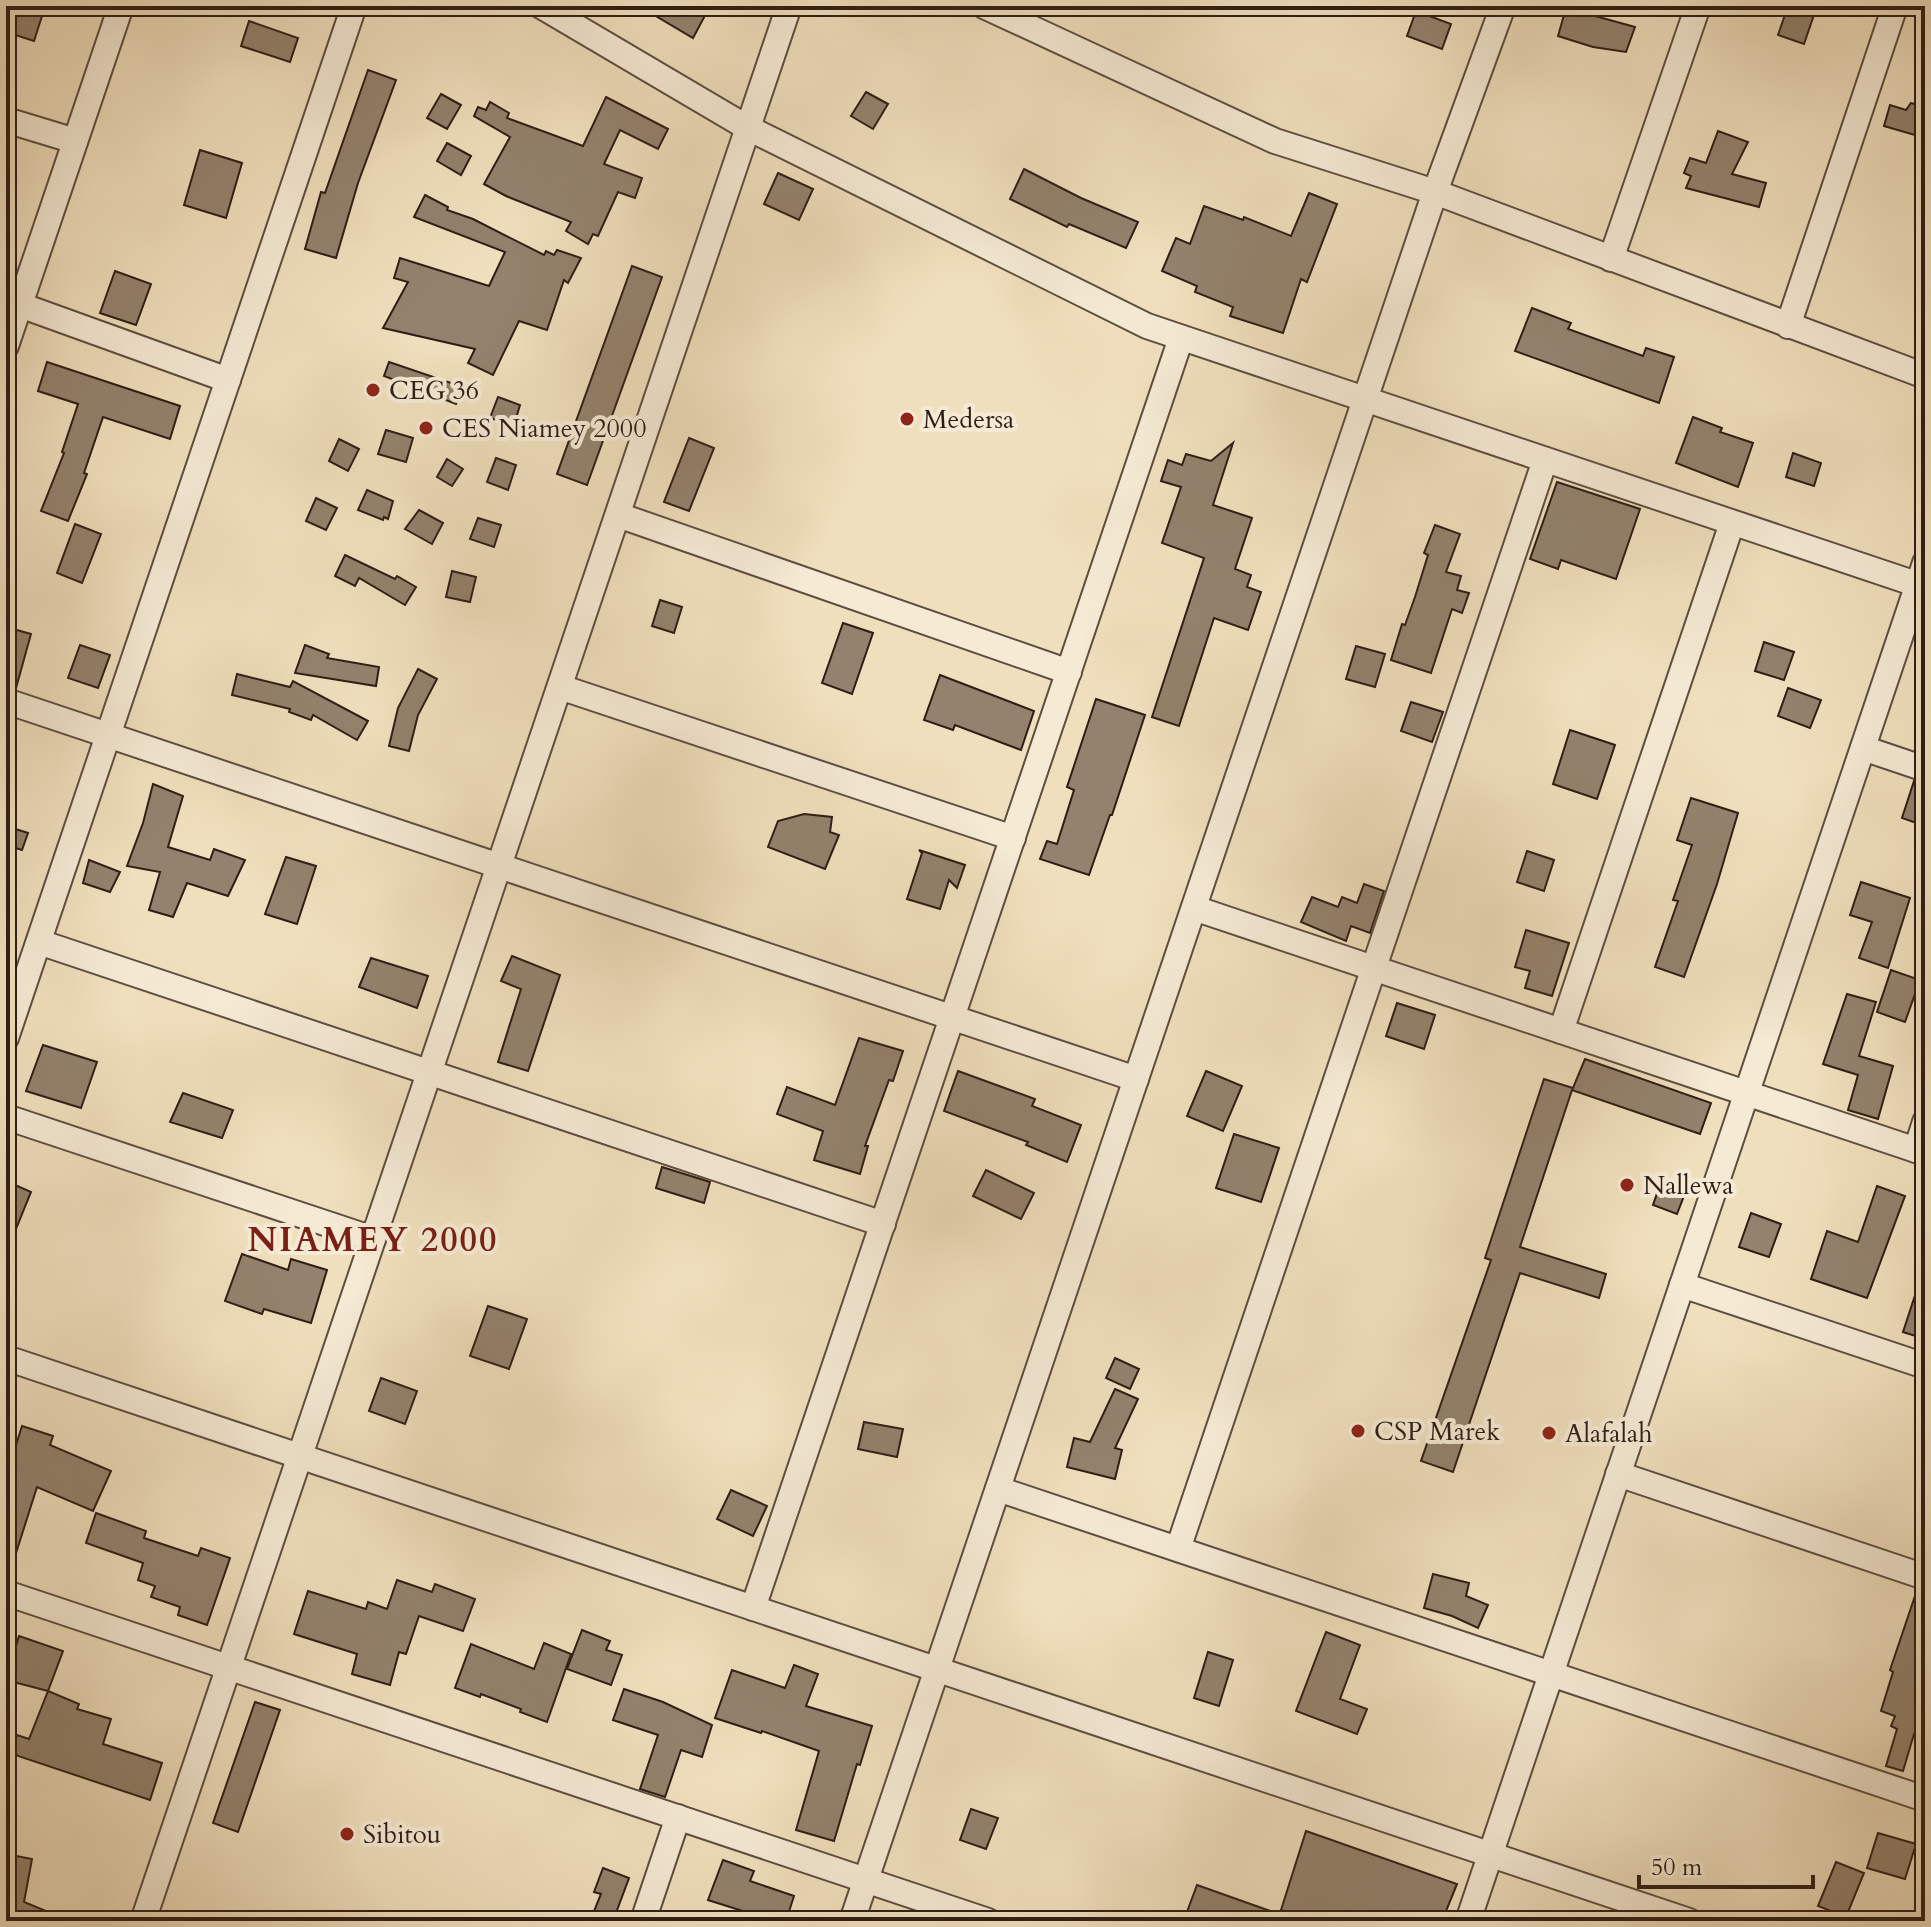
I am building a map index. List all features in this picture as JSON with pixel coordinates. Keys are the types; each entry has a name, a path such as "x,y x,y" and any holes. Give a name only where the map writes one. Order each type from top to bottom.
{"street":[{"path":"6,346 121,6"},
{"path":"6,1038 354,6"},
{"path":"541,6 748,128 1115,311 1181,338 1732,523 1923,578 1468,1921"},
{"path":"143,1921 789,6"},
{"path":"986,6 1275,141 1435,192 1925,376"},
{"path":"852,1921 1435,192 1503,6"},
{"path":"1611,259 1698,6"},
{"path":"1788,326 1895,6"},
{"path":"6,120 75,141"},
{"path":"20,305 228,380"},
{"path":"753,1608 1181,338"},
{"path":"1178,1549 1545,460"},
{"path":"618,515 1069,672"},
{"path":"1561,1031 1732,523"},
{"path":"560,687 1013,838"},
{"path":"6,701 1136,1079"},
{"path":"1863,748 1925,769"},
{"path":"1194,908 1920,1152 1925,1122"},
{"path":"39,942 883,1224"},
{"path":"6,1117 373,1239"},
{"path":"1682,1285 1925,1366"},
{"path":"6,1358 1490,1854 1663,1917 1689,1921"},
{"path":"1618,1474 1925,1577"},
{"path":"998,1489 1925,1799"},
{"path":"6,1593 988,1921"},
{"path":"643,1921 678,1817"}],"building":[{"path":"6,6 22,6 43,13 34,41 6,32"},
{"path":"639,6 710,6 693,38"},
{"path":"1788,6 1817,6 1804,44 1778,35"},
{"path":"1566,8 1635,27 1626,52 1593,47 1558,36"},
{"path":"1416,11 1451,24 1442,49 1407,36"},
{"path":"249,21 298,38 290,62 241,46"},
{"path":"368,70 396,80 358,183 336,258 305,249 321,192 325,193"},
{"path":"866,92 888,104 873,129 851,116"},
{"path":"441,94 461,105 447,129 427,118"},
{"path":"606,97 668,129 658,149 620,130 604,164 642,178 635,198 618,192 598,236 593,234 588,244 566,231 571,222 484,184 510,137 474,116 478,107 486,110 490,102 509,113 507,118 583,146"},
{"path":"1911,103 1925,107 1925,138 1884,126 1890,105 1906,110"},
{"path":"1718,131 1748,142 1732,174 1766,183 1759,207 1686,188 1691,176 1684,173 1690,158 1706,163"},
{"path":"447,143 471,156 461,175 437,161"},
{"path":"200,150 242,163 226,218 184,205"},
{"path":"1024,169 1138,222 1126,248 1069,224 1067,227 1010,199"},
{"path":"778,173 813,189 799,220 764,204"},
{"path":"1309,193 1337,204 1307,282 1301,279 1283,333 1230,316 1233,307 1195,292 1197,286 1162,271 1176,238 1190,244 1204,206 1243,220 1244,217 1291,236"},
{"path":"425,195 448,207 447,210 473,219 544,255 546,251 554,255 557,250 581,258 568,283 564,280 547,330 519,321 493,375 468,363 475,349 383,328 408,282 394,278 400,258 489,286 505,252 414,217"},
{"path":"632,266 662,277 587,485 557,474"},
{"path":"115,271 151,284 136,325 100,313"},
{"path":"1532,308 1571,323 1568,329 1643,356 1646,348 1674,357 1659,403 1515,351"},
{"path":"47,362 180,406 170,439 103,417 84,473 87,474 68,521 41,511 64,453 78,404 38,391"},
{"path":"389,362 463,387 456,404 384,376"},
{"path":"498,397 520,405 514,425 490,418"},
{"path":"1693,417 1722,428 1720,432 1753,443 1738,487 1676,463"},
{"path":"386,430 413,438 406,462 378,454"},
{"path":"689,438 714,448 689,511 664,502"},
{"path":"339,439 359,449 348,471 329,461"},
{"path":"1233,443 1213,505 1252,518 1235,569 1251,575 1247,587 1261,592 1248,630 1214,618 1179,726 1152,717 1204,558 1162,543 1181,487 1161,481 1168,460 1182,465 1186,454 1211,461"},
{"path":"1793,453 1821,463 1814,486 1786,477"},
{"path":"496,458 516,465 508,490 487,482"},
{"path":"447,459 463,469 452,486 437,477"},
{"path":"1557,482 1640,509 1616,579 1561,560 1558,569 1530,559"},
{"path":"367,490 393,501 388,519 358,510"},
{"path":"316,498 337,508 326,530 306,521"},
{"path":"419,510 443,523 432,544 405,529"},
{"path":"478,518 501,525 494,547 470,539"},
{"path":"75,524 101,534 82,583 57,573"},
{"path":"1435,525 1460,534 1446,572 1461,576 1457,590 1469,593 1462,613 1452,609 1431,673 1391,660 1402,624 1405,625 1415,597 1428,555 1424,553"},
{"path":"345,555 416,587 405,605 359,578 355,586 335,576"},
{"path":"452,571 476,577 470,602 446,597"},
{"path":"660,600 682,607 674,633 652,626"},
{"path":"843,623 873,633 852,694 822,683"},
{"path":"6,627 31,634 16,688 6,686"},
{"path":"1764,642 1794,652 1784,680 1755,671"},
{"path":"80,645 110,655 98,688 68,678"},
{"path":"305,645 329,654 327,658 379,667 376,686 295,673"},
{"path":"1356,646 1385,654 1375,687 1346,679"},
{"path":"418,669 437,679 418,715 409,751 389,746 398,708"},
{"path":"237,674 290,687 293,681 368,721 357,740 313,715 311,720 289,712 290,709 232,695"},
{"path":"940,675 1034,711 1021,750 955,725 953,730 924,720"},
{"path":"1788,688 1821,700 1810,728 1778,716"},
{"path":"1096,699 1145,715 1089,875 1040,859 1047,841 1057,844 1074,790 1067,787"},
{"path":"1411,702 1443,712 1432,742 1401,731"},
{"path":"1570,730 1615,745 1597,799 1553,784"},
{"path":"1914,781 1925,784 1925,826 1902,818"},
{"path":"153,784 183,796 168,847 210,860 214,849 245,860 228,896 187,883 173,917 149,910 160,872 127,866"},
{"path":"1691,798 1738,813 1684,977 1655,967 1678,901 1673,900 1692,845 1677,840"},
{"path":"804,814 832,817 830,832 839,835 825,869 768,847 778,821"},
{"path":"6,826 28,833 22,850 6,845"},
{"path":"919,850 965,865 957,888 949,880 940,909 907,899 922,853"},
{"path":"1527,851 1554,860 1544,891 1517,882"},
{"path":"286,857 316,866 297,924 265,914"},
{"path":"89,860 120,872 110,892 83,883"},
{"path":"1861,882 1910,898 1888,968 1859,958 1872,922 1850,915"},
{"path":"1364,884 1384,891 1370,933 1351,926 1346,941 1301,922 1312,897 1338,907 1342,897 1357,903"},
{"path":"1526,930 1569,943 1552,996 1525,988 1530,971 1515,967"},
{"path":"512,956 560,975 528,1071 498,1062 521,989 501,981"},
{"path":"371,958 428,976 417,1008 359,987"},
{"path":"1891,970 1920,980 1905,1022 1877,1012"},
{"path":"1847,994 1876,1002 1859,1056 1893,1066 1878,1119 1848,1110 1858,1075 1823,1064"},
{"path":"1397,1003 1435,1015 1424,1049 1386,1036"},
{"path":"859,1038 903,1051 865,1146 868,1146 860,1174 814,1160 823,1131 777,1114 787,1087 835,1105"},
{"path":"43,1045 97,1062 81,1108 26,1091"},
{"path":"1585,1059 1711,1103 1700,1134 1572,1090 1520,1247 1606,1274 1599,1298 1520,1273 1453,1472 1421,1461 1491,1260 1485,1258 1544,1079 1573,1088"},
{"path":"958,1071 1035,1099 1032,1106 1081,1125 1067,1162 1026,1145 1028,1142 944,1111"},
{"path":"1206,1071 1242,1086 1223,1131 1187,1116"},
{"path":"183,1093 233,1110 222,1138 170,1122"},
{"path":"1234,1134 1279,1148 1261,1202 1216,1188"},
{"path":"662,1167 710,1182 704,1203 656,1188"},
{"path":"986,1170 1034,1193 1021,1219 973,1196"},
{"path":"1662,1179 1687,1188 1677,1214 1653,1205"},
{"path":"6,1181 31,1192 7,1251 6,1251"},
{"path":"1877,1186 1905,1196 1867,1298 1811,1279 1827,1231 1858,1242"},
{"path":"1751,1213 1781,1224 1769,1257 1739,1247"},
{"path":"242,1254 288,1270 291,1259 327,1270 311,1323 264,1309 262,1314 225,1301"},
{"path":"1921,1277 1925,1278 1925,1339 1903,1332"},
{"path":"488,1306 527,1319 509,1369 470,1356"},
{"path":"1115,1358 1139,1369 1130,1389 1106,1378"},
{"path":"381,1378 417,1391 405,1424 369,1411"},
{"path":"1115,1389 1138,1399 1115,1448 1122,1450 1115,1479 1067,1467 1074,1438 1090,1442"},
{"path":"864,1422 903,1429 897,1457 858,1449"},
{"path":"22,1426 53,1436 50,1445 111,1471 93,1511 37,1487 10,1572 6,1571 6,1477"},
{"path":"731,1490 767,1506 753,1536 717,1519"},
{"path":"96,1513 146,1531 144,1538 198,1556 201,1548 230,1558 207,1625 178,1615 180,1607 151,1597 155,1586 138,1580 143,1563 86,1543"},
{"path":"1433,1574 1469,1583 1466,1596 1488,1605 1478,1628 1424,1608"},
{"path":"397,1580 432,1592 435,1584 475,1599 463,1631 419,1616 406,1654 399,1652 390,1685 352,1674 357,1654 294,1634 308,1591 366,1609 368,1602 387,1609"},
{"path":"1917,1590 1925,1592 1925,1724 1921,1737 1914,1734 1903,1771 1886,1766 1897,1729 1891,1726 1895,1716 1881,1711 1893,1672 1890,1670"},
{"path":"582,1630 610,1641 606,1650 622,1655 611,1685 567,1669"},
{"path":"1326,1632 1360,1645 1340,1699 1367,1709 1357,1734 1296,1711"},
{"path":"19,1636 63,1651 48,1691 6,1680"},
{"path":"544,1643 571,1654 547,1722 481,1694 480,1697 455,1688 471,1644 534,1669"},
{"path":"1208,1652 1233,1660 1219,1706 1194,1698"},
{"path":"794,1665 818,1674 806,1706 872,1726 834,1841 796,1830 819,1751 715,1718 732,1670 785,1688"},
{"path":"624,1689 663,1702 712,1725 702,1757 681,1750 665,1797 640,1789 658,1735 613,1720"},
{"path":"48,1691 79,1704 77,1709 111,1719 103,1744 162,1763 150,1800 18,1756 12,1750 17,1735 29,1739"},
{"path":"255,1702 280,1710 238,1832 213,1823"},
{"path":"971,1809 998,1818 986,1849 960,1840"},
{"path":"1306,1831 1457,1884 1442,1921 1314,1921 1281,1910"},
{"path":"1878,1833 1916,1844 1905,1879 1867,1868"},
{"path":"6,1854 32,1859 24,1902 70,1921 6,1921"},
{"path":"723,1860 754,1871 750,1881 794,1896 786,1921 774,1921 708,1900"},
{"path":"1836,1862 1864,1873 1846,1917 1818,1906"},
{"path":"603,1868 629,1878 613,1921 590,1921 601,1894 594,1892"},
{"path":"1197,1885 1290,1918 1290,1921 1213,1921 1187,1912"}],"place":[{"name":"CEG 36","path":"373,390"},
{"name":"Medersa","path":"907,419"},
{"name":"CES Niamey 2000","path":"426,428"},
{"name":"Nallewa","path":"1627,1185"},
{"name":"CSP Marek","path":"1358,1431"},
{"name":"Alafalah","path":"1549,1433"},
{"name":"Sibitou","path":"347,1834"}],"district":[{"name":"NIAMEY 2000","path":"373,1239"}]}
